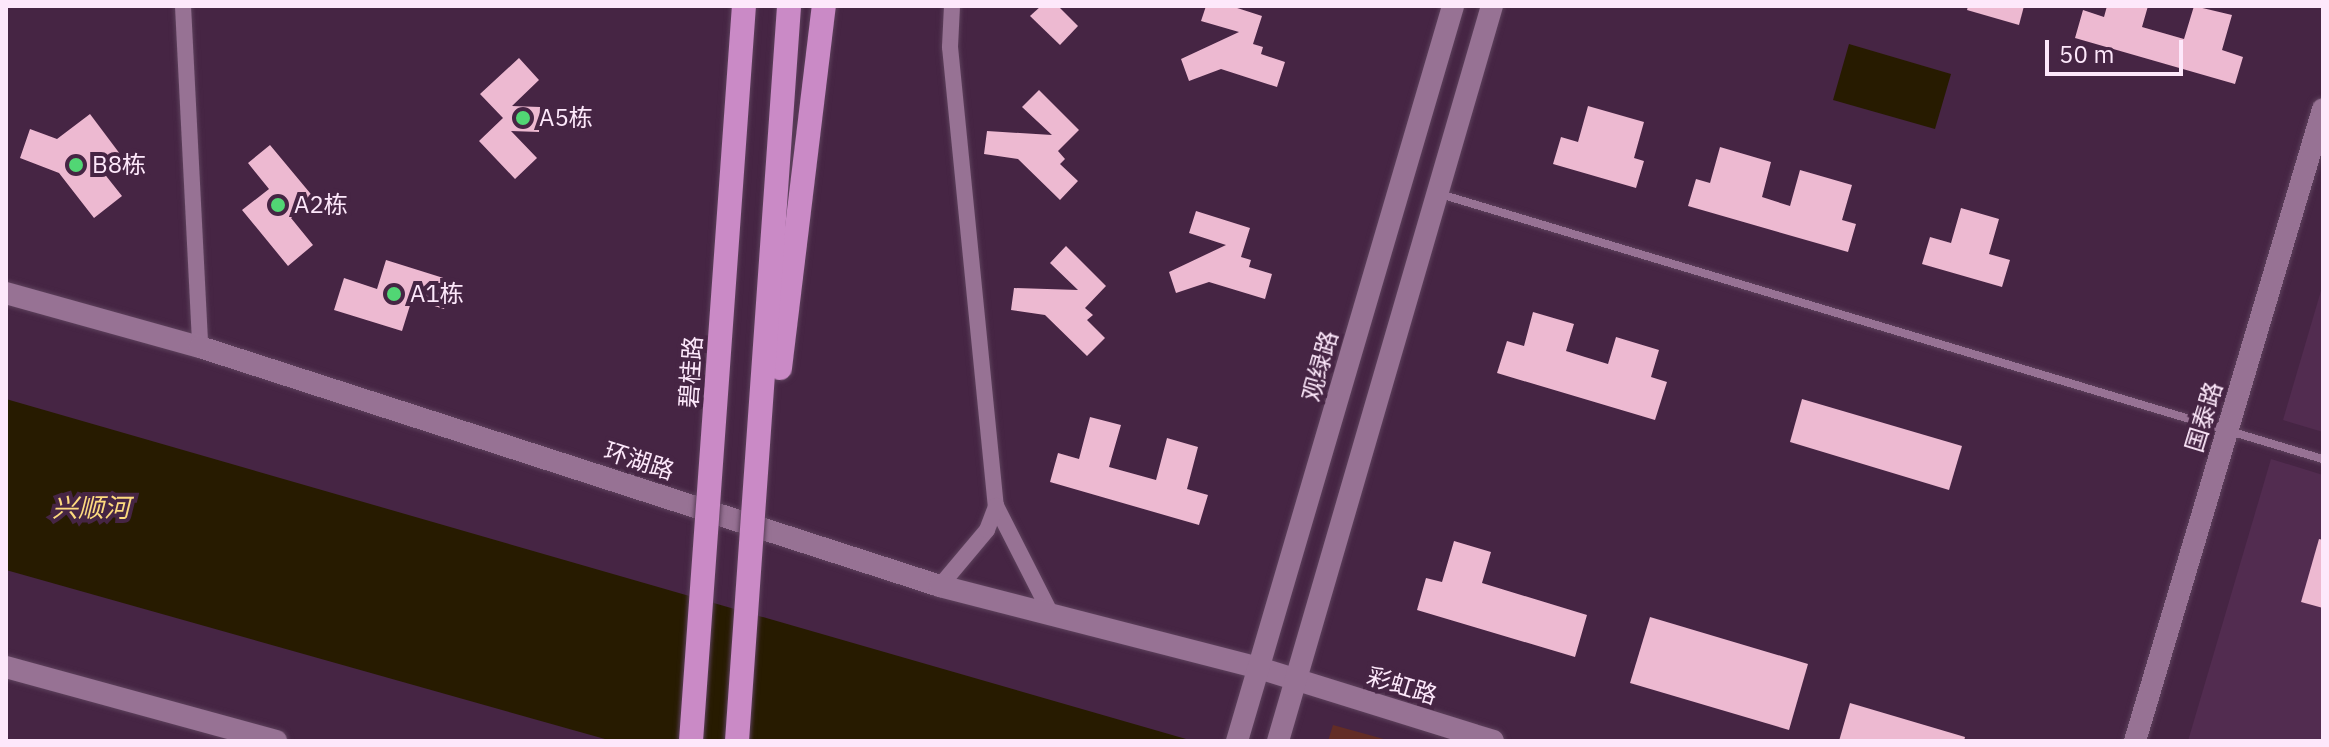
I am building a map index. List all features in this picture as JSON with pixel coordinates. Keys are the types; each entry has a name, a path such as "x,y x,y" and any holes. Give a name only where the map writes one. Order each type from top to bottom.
{"highway":[{"name":"碧桂路","path":"691,741 744,6"},
{"path":"737,741 789,6"},
{"path":"743,672 824,6"}],"street":[{"path":"183,6 200,347"},
{"path":"952,6 950,47 996,506 1051,614"},
{"name":"观绿路","path":"1237,741 1453,6"},
{"path":"1280,733 1440,194 1492,6"},
{"name":"国泰路","path":"2135,741 2323,109"},
{"name":"环湖路","path":"6,293 200,347 940,586 1259,668"},
{"path":"940,586 987,530 996,506"},
{"path":"6,667 276,741"},
{"name":"彩虹路","path":"1259,668 1493,741"}],"lane":[{"path":"1440,194 2323,459"}],"shaded area":[{"path":"2323,284 2323,432 2283,420"},
{"path":"2271,459 2323,475 2323,741 2188,741"},
{"path":"1333,725 1391,741 1328,741"}],"water":[{"path":"1849,44 1951,74 1935,129 1833,100"},
{"name":"兴顺河","path":"6,399 1193,741 612,741 6,570"}],"building":[{"path":"1041,6 1058,6 1078,26 1060,45 1030,16"},
{"path":"1206,6 1231,6 1262,16 1253,44 1263,47 1261,54 1285,62 1277,87 1221,69 1189,81 1181,59 1239,32 1201,21"},
{"path":"1968,6 2024,6 2019,25 1967,10"},
{"path":"2107,6 2148,6 2142,27 2184,39 2194,6 2232,15 2222,50 2243,57 2235,84 2075,38 2083,10 2104,17"},
{"name":"A5栋","path":"519,58 539,80 512,106 540,107 539,132 511,131 537,158 515,179 479,141 503,118 480,94"},
{"path":"1039,90 1079,130 1058,151 1065,159 1060,164 1078,181 1060,200 1018,159 984,154 987,131 1052,135 1022,107"},
{"path":"1588,106 1644,122 1634,158 1644,161 1636,188 1553,164 1561,137 1578,142"},
{"name":"B8栋","path":"90,114 123,158 103,172 122,196 94,218 59,173 20,158 30,129 57,139"},
{"name":"A2栋","path":"270,145 315,199 291,218 313,245 288,266 242,210 269,189 248,163"},
{"path":"1720,147 1771,162 1762,197 1790,206 1800,170 1852,185 1842,220 1856,224 1848,252 1688,206 1696,179 1710,183"},
{"path":"1961,208 1999,219 1989,254 2010,260 2002,287 1922,264 1930,237 1951,243"},
{"path":"1196,211 1250,228 1241,257 1251,260 1249,267 1272,274 1265,299 1209,282 1176,293 1169,272 1226,245 1189,233"},
{"path":"1066,246 1106,286 1085,308 1093,315 1087,320 1105,338 1087,356 1045,315 1011,310 1014,288 1078,290 1050,263"},
{"name":"A1栋","path":"386,260 453,281 444,309 412,299 402,331 334,310 344,278 377,289"},
{"path":"1533,312 1574,324 1566,351 1608,364 1616,337 1659,350 1651,377 1667,382 1655,420 1497,373 1507,341 1524,346"},
{"path":"1802,399 1962,446 1949,490 1790,442"},
{"path":"1090,417 1121,425 1109,467 1156,480 1167,438 1198,447 1187,489 1208,495 1199,525 1050,482 1058,453 1079,459"},
{"path":"2319,539 2323,540 2323,608 2301,602"},
{"path":"1454,541 1491,552 1482,583 1587,615 1575,657 1417,610 1426,578 1442,582"},
{"path":"1650,617 1808,664 1789,730 1630,683"},
{"path":"1850,703 1965,737 1964,741 1839,741"}],"place":[{"name":"A5栋","path":"523,118"},
{"name":"B8栋","path":"76,165"},
{"name":"A2栋","path":"278,205"},
{"name":"A1栋","path":"394,294"}]}
